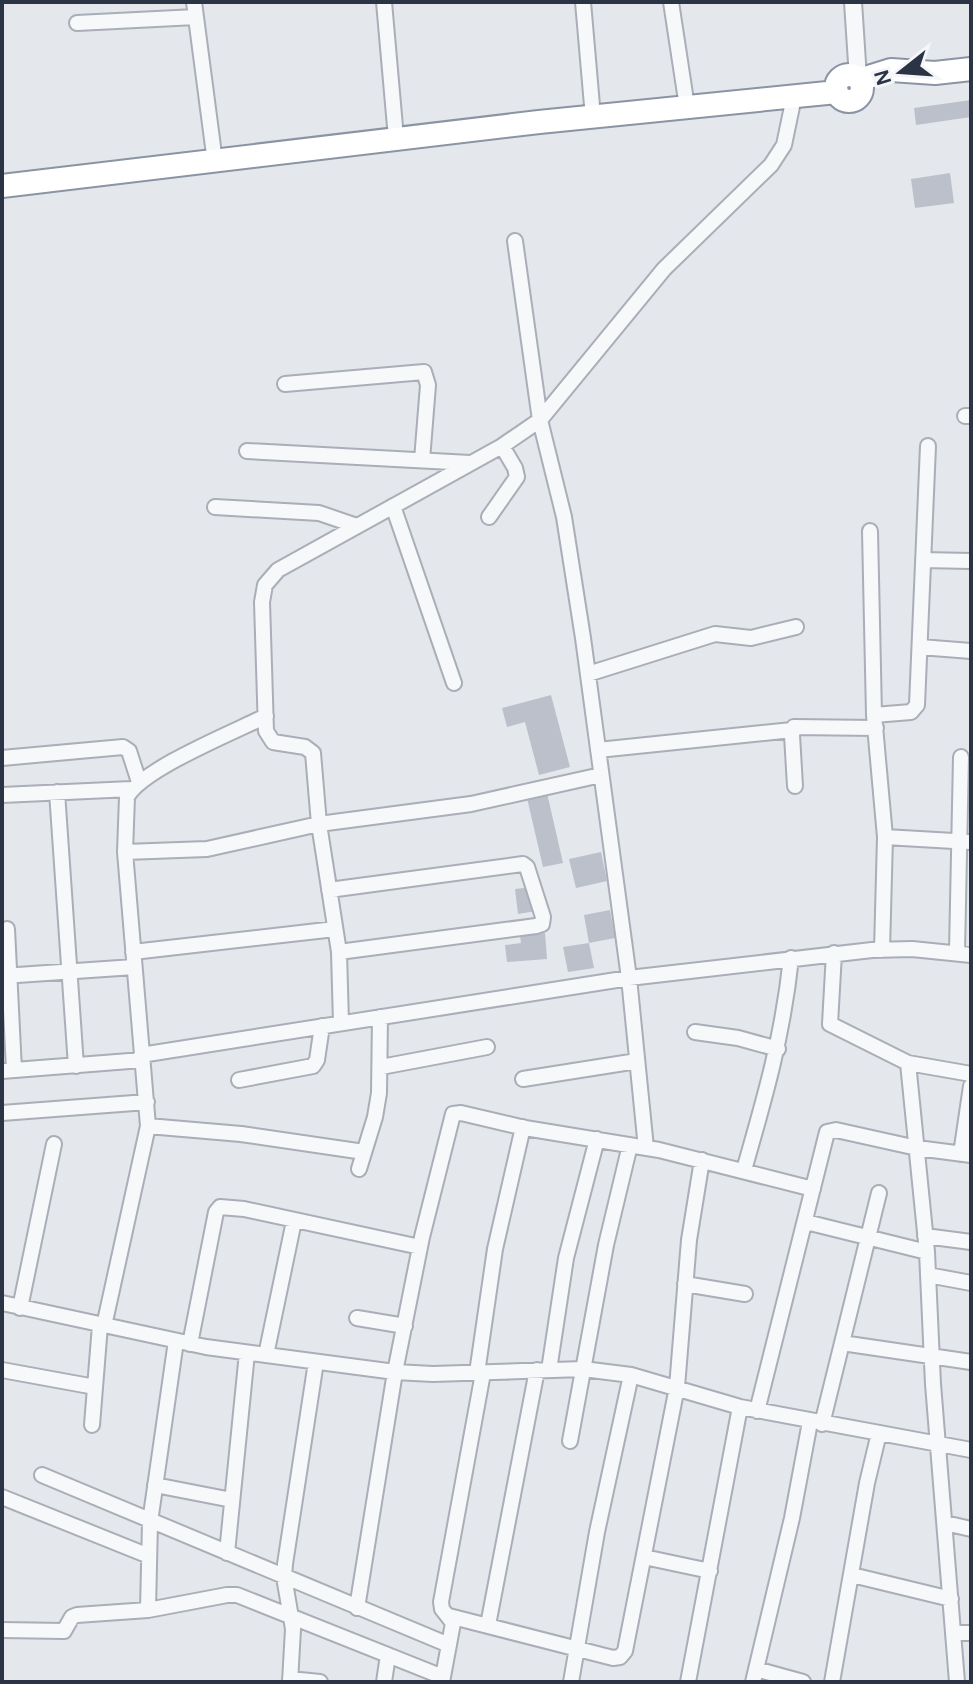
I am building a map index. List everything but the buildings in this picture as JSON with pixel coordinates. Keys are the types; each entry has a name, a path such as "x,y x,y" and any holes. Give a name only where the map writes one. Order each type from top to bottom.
{"highway":[{"path":"2,186 396,138 687,107 837,92 847,101 853,100 862,90 858,79 891,70 935,73 971,69"}],"street":[{"path":"384,2 396,138"},
{"path":"583,2 593,117"},
{"path":"671,2 687,107"},
{"path":"853,2 858,79"},
{"path":"77,23 195,10 215,162"},
{"path":"341,1023 339,952 319,824 312,751 270,740 266,731 262,602 265,585 278,570 502,446 540,420 664,269 771,165 784,145 794,97"},
{"path":"515,241 540,420 564,517 588,674 629,978 646,1148"},
{"path":"285,384 424,372 428,385 422,460"},
{"path":"489,517 517,477 502,446"},
{"path":"598,750 792,730 803,725 875,722 915,709 928,446"},
{"path":"247,451 470,463"},
{"path":"393,506 454,683"},
{"path":"215,507 319,513 357,526"},
{"path":"870,531 875,722 885,837 882,950"},
{"path":"923,560 971,561"},
{"path":"588,674 715,634 751,638 796,627"},
{"path":"920,647 971,651"},
{"path":"2,795 135,785 266,716"},
{"path":"792,730 795,786"},
{"path":"2,758 123,747 129,751 135,785 125,809 125,852 148,1126 102,1326 92,1425"},
{"path":"7,929 8,1070 142,1058 629,978 791,958 882,950 964,953 965,841 961,757"},
{"path":"125,852 193,851 319,824 471,804 601,775"},
{"path":"57,792 76,1066"},
{"path":"885,837 965,841"},
{"path":"329,890 523,864 527,867 543,917 542,924 536,926 339,952"},
{"path":"7,976 69,972 335,929"},
{"path":"834,953 830,1024 908,1063 971,1074"},
{"path":"744,1170 778,1049 791,958"},
{"path":"359,1169 375,1117 381,1067 380,1017"},
{"path":"239,1080 313,1066 317,1060 322,1026"},
{"path":"695,1032 738,1038 778,1049"},
{"path":"381,1067 487,1047"},
{"path":"523,1079 637,1061"},
{"path":"908,1063 927,1252 931,1355 957,1682"},
{"path":"757,1411 806,1222 824,1137 830,1131 966,1154 971,1086"},
{"path":"2,1113 147,1102"},
{"path":"357,1608 395,1372 420,1247 452,1116 461,1113 646,1148 813,1189"},
{"path":"148,1126 241,1134 364,1152"},
{"path":"2,1630 64,1631 72,1617 77,1615 148,1610 232,1594 292,1615 442,1680 453,1623 442,1609 441,1602 480,1373 495,1249 523,1127"},
{"path":"488,1625 566,1258 597,1139"},
{"path":"20,1308 54,1144"},
{"path":"570,1441 606,1245 630,1145"},
{"path":"449,1616 613,1658 623,1655 677,1387 689,1240 702,1160"},
{"path":"803,1682 754,1676 816,1423 842,1343 879,1193"},
{"path":"148,1610 150,1522 155,1485 183,1343 218,1208 226,1206 420,1247"},
{"path":"266,1355 294,1221"},
{"path":"806,1222 927,1252"},
{"path":"925,1236 971,1242"},
{"path":"928,1275 971,1283"},
{"path":"685,1284 745,1294"},
{"path":"2,1303 183,1343 395,1372 583,1369 631,1375 757,1411 971,1450"},
{"path":"357,1318 405,1326"},
{"path":"842,1343 971,1362"},
{"path":"227,1553 247,1353"},
{"path":"316,1362 284,1577 292,1615 290,1680 320,1682"},
{"path":"2,1370 95,1387"},
{"path":"571,1682 597,1532 631,1375"},
{"path":"688,1682 740,1407"},
{"path":"832,1682 867,1483 879,1433"},
{"path":"42,1475 449,1645"},
{"path":"155,1485 232,1500"},
{"path":"2,1497 149,1556"},
{"path":"945,1523 971,1529"},
{"path":"644,1557 710,1571"},
{"path":"852,1575 951,1599"},
{"path":"953,1633 971,1633"},
{"path":"384,1682 388,1655"}]}
